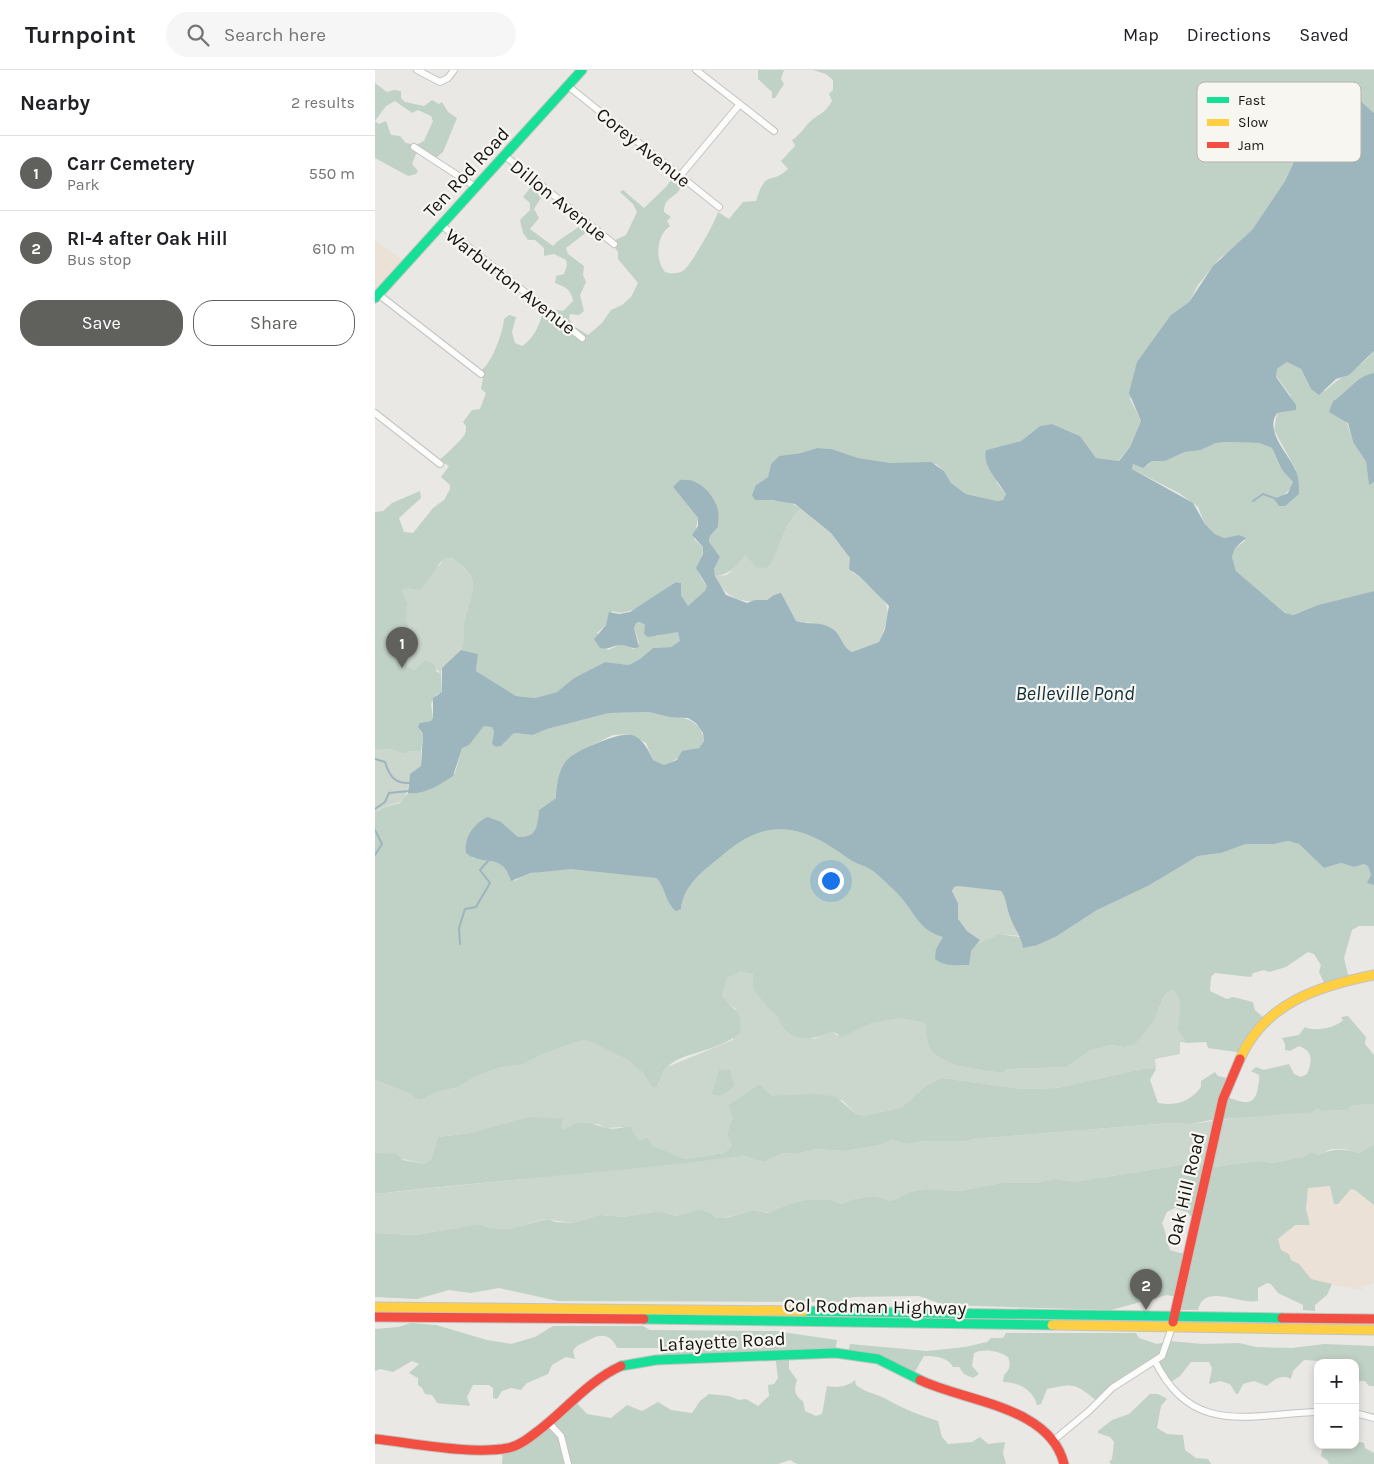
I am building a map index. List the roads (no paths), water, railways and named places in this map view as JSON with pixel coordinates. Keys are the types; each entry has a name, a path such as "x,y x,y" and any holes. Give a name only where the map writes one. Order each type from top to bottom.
{"main road":[{"name":"Ten Rod Road","path":"377,296 439,224 582,70"},
{"name":"Oak Hill Road","path":"1172,1327 1223,1099 1246,1044 1269,1017 1307,994 1339,981 1374,975"},
{"name":"Col Rodman Highway","path":"375,1307 427,1306 1374,1319"},
{"name":"Col Rodman Highway","path":"375,1318 427,1316 1374,1330"},
{"name":"Lafayette Road","path":"375,1439 472,1449 502,1449 521,1444 600,1378 620,1366 656,1360 836,1353 859,1354 879,1360 933,1386 1026,1420 1045,1431 1054,1440 1061,1452 1064,1464"}],"street":[{"path":"417,70 440,82 448,78 454,70"},
{"path":"696,70 774,131"},
{"name":"Corey Avenue","path":"568,86 719,207"},
{"path":"680,176 740,104"},
{"path":"415,147 474,186"},
{"name":"Dillon Avenue","path":"504,155 615,244"},
{"name":"Warburton Avenue","path":"439,224 582,338"},
{"path":"377,296 481,374"},
{"path":"375,413 440,464"},
{"name":"Oak Hill Road","path":"1054,1440 1089,1411 1112,1388 1155,1361 1166,1350 1172,1327"},
{"path":"1155,1361 1170,1386 1198,1410 1231,1417 1314,1412"},
{"path":"1359,1414 1374,1418"},
{"path":"548,1422 561,1436 568,1464"}],"water":[{"name":"Belleville Pond","path":"1361,101 1374,113 1374,351 1349,375 1336,379 1319,395 1311,389 1301,369 1287,362 1277,369 1276,377 1296,405 1296,410 1277,413 1274,420 1275,435 1296,471 1299,494 1285,506 1279,506 1274,499 1288,493 1293,482 1282,470 1272,448 1259,443 1216,443 1201,450 1185,452 1165,461 1152,461 1143,468 1133,464 1132,469 1193,503 1205,524 1215,534 1224,538 1239,535 1246,538 1235,548 1232,557 1236,571 1285,613 1293,615 1318,605 1374,591 1374,885 1367,883 1371,875 1368,866 1364,864 1354,867 1341,863 1324,868 1299,844 1288,841 1274,844 1246,844 1221,853 1198,856 1148,886 1097,910 1057,936 1037,945 1023,948 1001,891 958,886 954,887 952,891 958,903 958,919 967,931 980,940 971,951 969,965 951,965 935,959 936,949 943,937 924,927 901,897 880,877 870,869 852,861 833,848 802,833 772,830 757,834 741,842 724,854 691,884 686,892 681,909 676,911 672,908 662,886 656,878 571,869 531,873 511,881 503,866 466,853 468,836 471,831 478,823 488,817 501,822 518,837 525,837 533,833 537,826 539,810 556,798 559,776 563,766 569,758 590,746 610,738 632,735 642,742 653,760 664,765 677,760 682,751 699,748 704,741 703,733 696,723 688,718 670,717 649,712 609,713 547,729 533,735 514,733 501,746 496,747 492,744 494,731 492,727 484,726 469,745 462,748 453,776 425,791 408,793 410,774 421,766 423,734 418,727 420,723 431,721 433,718 433,698 442,692 442,668 461,650 478,654 476,671 516,696 535,698 557,692 574,678 605,662 629,665 653,648 671,647 680,641 678,632 648,637 644,634 645,625 640,622 636,623 634,628 639,647 634,648 621,645 600,648 594,639 606,625 609,612 619,614 630,612 676,582 681,583 681,595 688,606 705,591 707,586 696,568 703,554 703,547 692,535 698,526 698,518 673,487 680,480 693,481 704,488 709,492 716,504 718,527 710,536 709,542 720,557 714,569 715,576 726,595 747,603 755,600 767,600 781,593 796,621 831,628 848,650 852,652 879,642 885,629 889,606 859,576 849,569 850,558 831,533 795,504 772,500 755,500 752,495 756,485 768,477 771,464 779,456 801,453 817,448 832,449 858,458 891,463 931,462 944,471 951,483 966,494 997,501 1003,500 1006,494 986,462 986,450 1021,441 1040,426 1052,424 1080,436 1096,458 1119,461 1130,447 1141,421 1129,393 1137,362 1171,315 1189,302 1213,266 1252,230 1285,181 1294,162 1361,162"},
{"path":"1374,373 1374,482 1369,485 1366,462 1353,442 1348,423 1329,412 1333,401 1362,377"}],"waterway":[{"path":"1253,501 1263,494 1277,499"},
{"path":"375,759 385,762 393,778 400,782 410,783"},
{"path":"375,809 385,802 389,793 409,791"},
{"path":"375,830 382,844 375,855"},
{"path":"460,944 459,928 465,909 476,907 490,883 480,870 489,860"}],"place":[{"name":"Carr Cemetery","path":"402,668"},
{"name":"RI-4 after Oak Hill","path":"1146,1310"}]}
